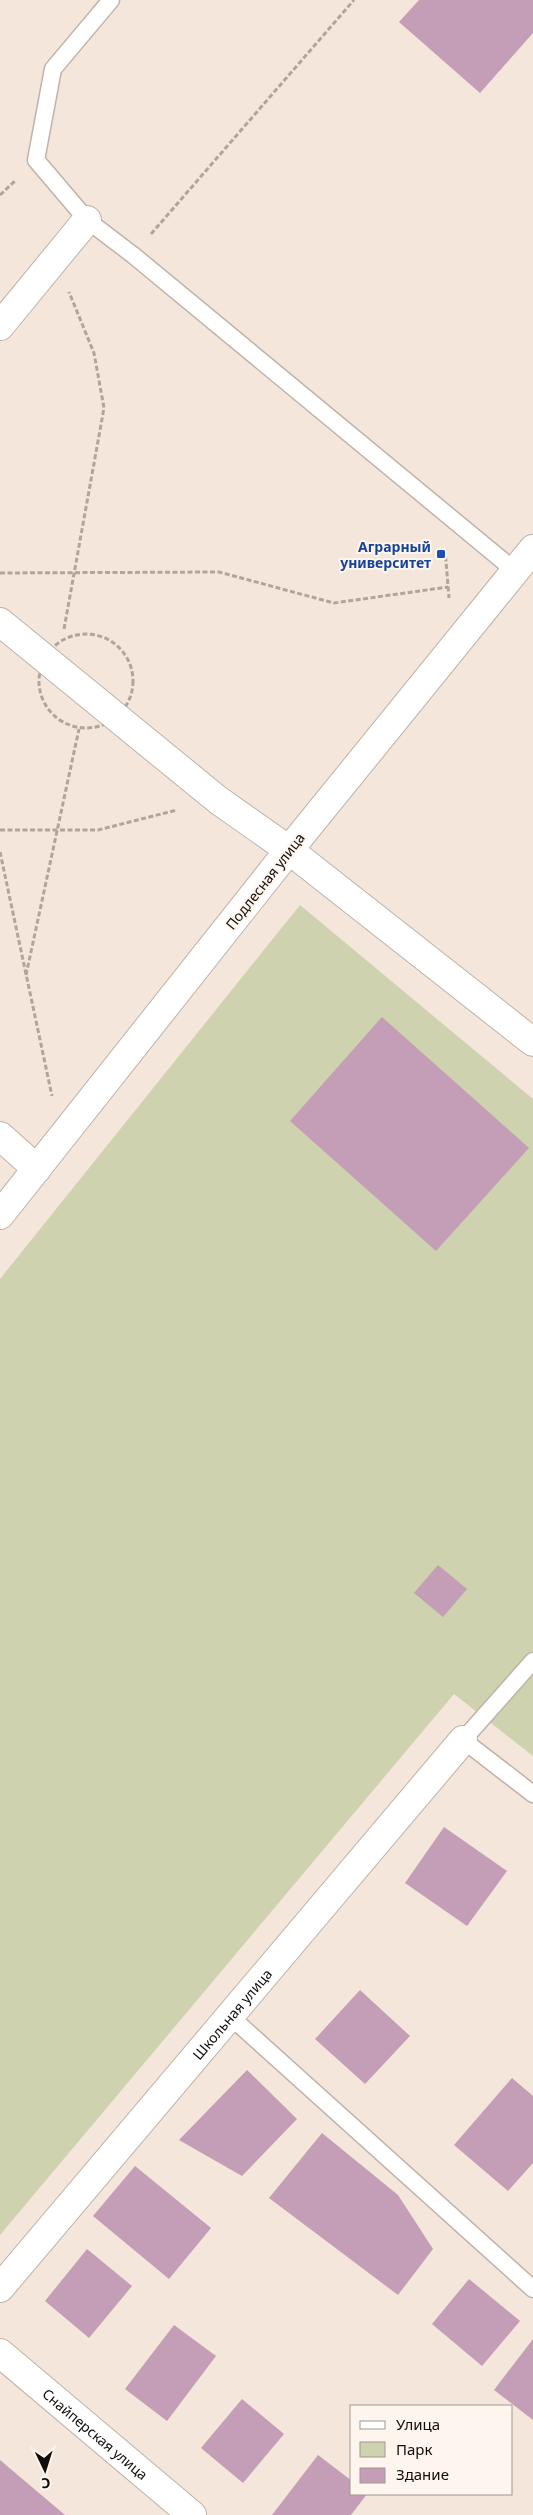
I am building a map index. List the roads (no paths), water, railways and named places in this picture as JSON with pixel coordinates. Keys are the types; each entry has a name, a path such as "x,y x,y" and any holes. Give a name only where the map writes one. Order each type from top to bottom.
{"street":[{"path":"0,326 87,220"},
{"name":"Подлесная улица","path":"0,1215 289,850 514,570 533,549"},
{"path":"0,622 218,800 289,850 533,1042"},
{"path":"0,1136 37,1169"},
{"name":"Школьная улица","path":"0,2288 231,2017 463,1740"},
{"name":"Снайперская улица","path":"0,2353 192,2515"}],"lane":[{"path":"111,0 53,68 36,160 87,220 133,255 514,570"},
{"path":"533,1661 463,1740 533,1794"},
{"path":"231,2017 533,2289"}],"place":[{"name":"Аграрный университет","path":"441,554"}]}
